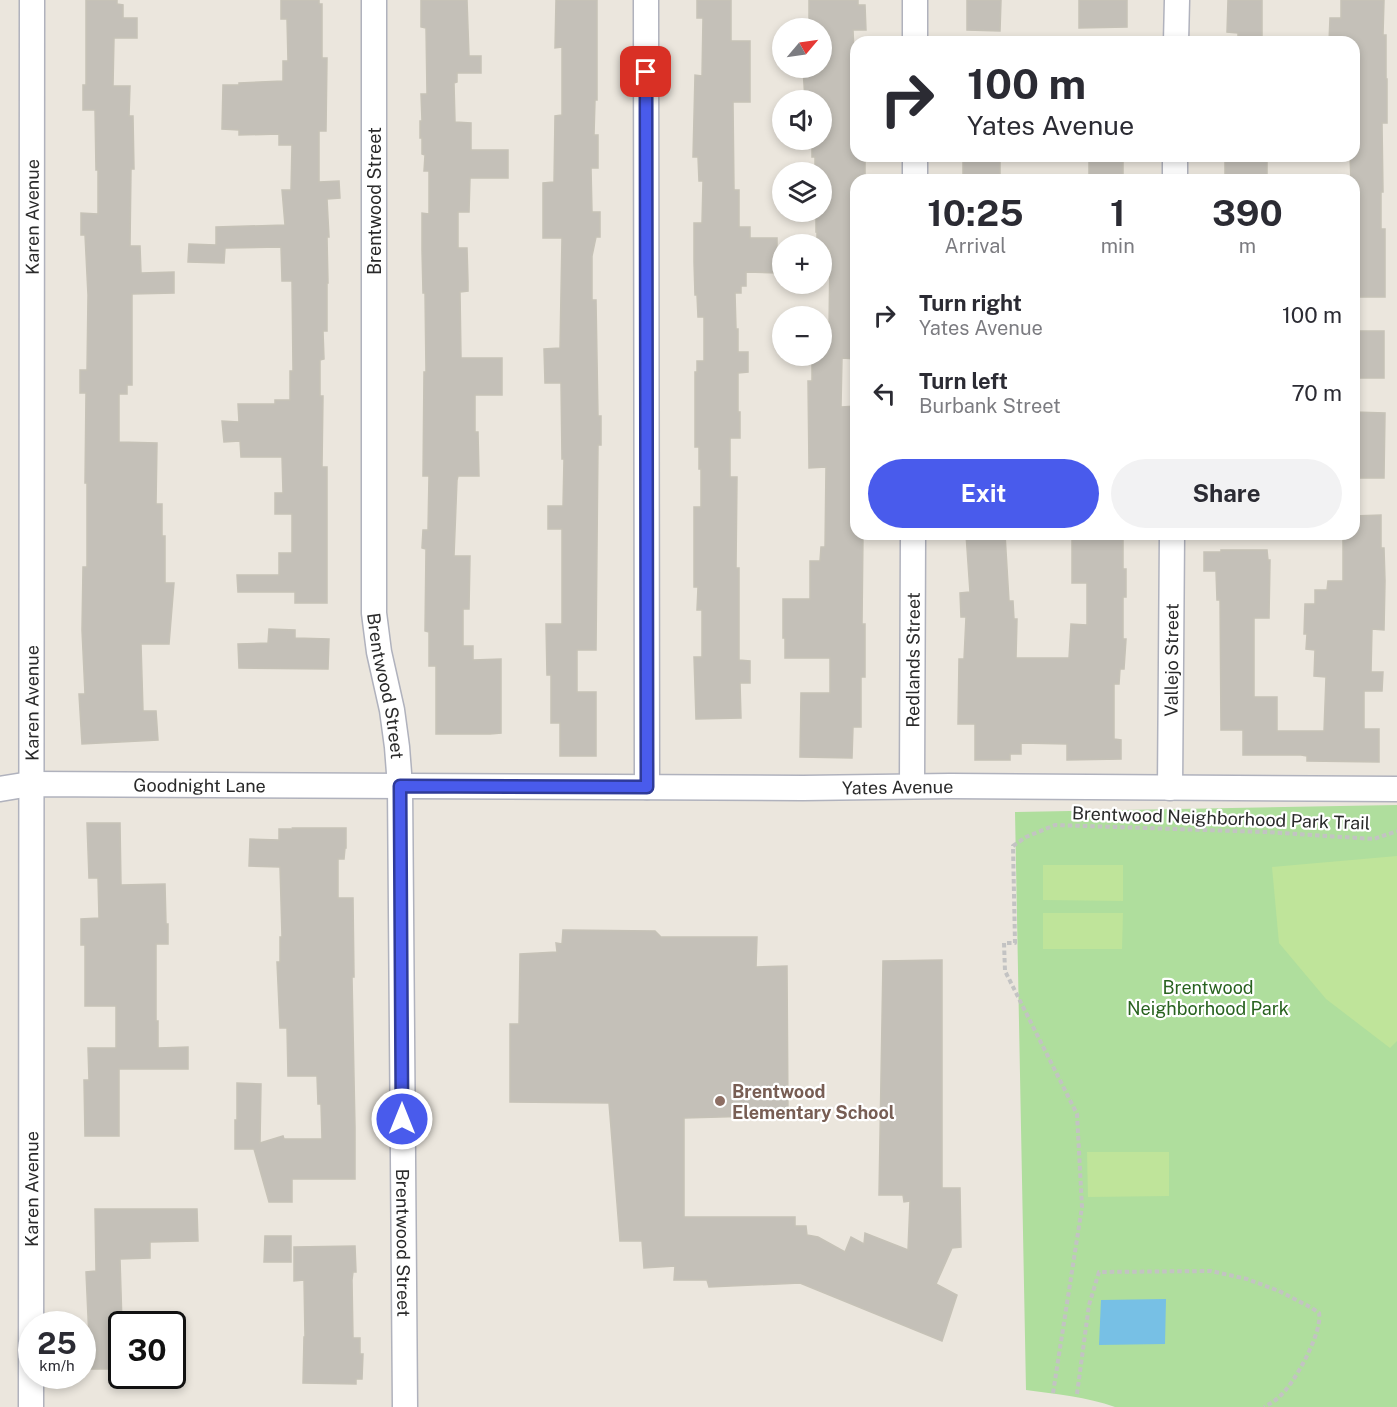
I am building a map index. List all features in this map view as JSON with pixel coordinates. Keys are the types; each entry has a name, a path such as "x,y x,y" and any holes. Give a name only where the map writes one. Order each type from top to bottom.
{"street":[{"name":"Karen Avenue","path":"31,1407 30,784 33,0"},
{"name":"Brentwood Street","path":"374,0 374,613 379,652 392,710 400,786 405,1407"},
{"path":"646,0 647,787"},
{"path":"915,0 915,36"},
{"path":"1176,36 1177,0"},
{"name":"Redlands Street","path":"912,786 913,540"},
{"name":"Vallejo Street","path":"1170,788 1172,540"},
{"name":"Goodnight Lane","path":"0,789 30,784 400,786"},
{"name":"Yates Avenue","path":"400,786 1397,789"}],"path":[{"name":"Brentwood Neighborhood Park Trail","path":"1053,1393 1082,1207 1077,1114 1005,971 1004,944 1016,943 1013,846 1026,837 1055,825 1266,832 1374,839 1397,831"},
{"path":"1077,1394 1089,1305 1099,1272 1211,1271 1261,1284 1296,1299 1319,1313 1320,1319 1305,1360 1281,1395 1264,1407"}],"green space":[{"name":"Brentwood Neighborhood Park","path":"1397,805 1397,1407 1115,1407 1082,1398 1026,1390 1015,812"},
{"path":"1397,856 1397,1041 1390,1048 1326,999 1279,943 1272,867"},
{"path":"1043,865 1123,865 1123,901 1043,900"},
{"path":"1043,913 1123,913 1122,949 1043,949"},
{"path":"1087,1152 1169,1152 1169,1196 1088,1197"}],"water":[{"path":"1166,1299 1165,1344 1099,1345 1101,1300"}],"building":[{"path":"86,0 117,0 117,4 123,5 123,18 137,18 137,38 114,38 113,86 130,86 129,116 133,116 134,169 131,169 130,246 140,246 141,273 174,272 174,293 132,294 132,385 127,385 127,394 119,394 119,442 157,443 156,504 162,504 165,583 174,583 169,644 141,644 143,711 156,711 158,740 82,744 79,694 85,694 82,630 83,567 87,567 87,483 85,483 86,393 80,393 80,370 87,370 88,295 85,235 81,235 81,213 98,214 95,110 83,110 83,85 86,85"},
{"path":"281,0 319,0 319,4 322,4 322,58 327,58 326,131 319,131 319,182 339,181 340,198 327,199 329,237 327,237 327,331 323,331 324,359 320,360 320,396 323,396 322,467 327,467 327,603 295,603 295,592 238,592 237,575 279,575 279,553 292,553 292,514 275,514 275,493 283,493 282,457 241,457 240,441 224,442 222,421 239,422 238,404 275,404 275,400 290,400 290,371 293,371 292,281 282,281 281,247 225,248 224,263 188,262 189,244 216,245 216,227 285,225 282,190 291,190 292,145 279,145 279,134 239,135 239,130 222,129 223,85 283,81 283,61 288,61 287,19 281,19"},
{"path":"421,0 467,0 469,56 481,56 481,73 457,73 457,82 454,83 455,122 471,123 471,150 508,150 508,178 470,178 469,212 458,212 458,248 467,248 468,282 468,291 460,292 461,358 502,358 502,395 475,395 475,432 478,432 479,476 458,476 454,556 470,556 469,609 463,609 463,646 473,646 473,660 501,659 501,733 436,734 436,666 429,666 429,632 425,631 426,549 422,548 423,530 428,530 429,476 423,476 424,372 426,372 422,213 429,214 429,171 424,171 425,155 422,154 422,138 420,138 421,94 427,94 426,28 421,27"},
{"path":"556,0 597,0 597,100 595,100 594,135 598,135 598,168 591,168 592,212 600,212 600,237 596,237 592,256 592,300 596,300 598,416 601,416 601,445 598,445 596,650 577,650 577,692 596,692 596,756 560,756 560,723 551,723 551,675 547,675 546,624 562,624 562,529 548,529 548,506 563,506 561,383 545,383 544,349 560,348 562,238 543,238 543,183 554,182 555,116 562,115 562,47 555,48"},
{"path":"697,0 731,0 731,41 750,41 750,102 733,102 734,190 739,190 739,227 750,227 750,238 772,238 772,273 746,272 746,286 741,286 741,293 735,293 738,352 748,352 748,372 738,373 740,438 730,438 730,477 737,477 736,568 739,568 739,660 750,661 750,683 740,683 741,718 696,719 694,657 702,657 702,610 697,610 698,587 694,587 694,507 701,507 699,447 695,447 695,372 697,372 697,361 704,361 704,317 698,317 694,262 694,223 702,223 703,181 699,181 698,157 693,157 695,75 702,76 703,18 697,18"},
{"path":"809,0 858,0 858,5 865,5 866,30 853,30 853,36 850,36 850,162 865,162 865,174 850,174 850,359 842,358 841,407 850,406 850,540 863,540 862,624 865,624 865,677 861,677 861,727 853,727 852,758 800,757 801,693 830,693 830,658 785,658 785,638 783,638 783,599 810,599 810,561 820,561 821,547 825,547 826,467 809,468 808,381 812,381 812,366 832,366 832,306 829,306 829,294 832,294 832,234 817,234 816,222 832,222 832,162 815,162 812,150 832,150 832,90 804,90 804,78 832,78 832,18 809,18"},
{"path":"967,0 1001,0 1000,31 967,30"},
{"path":"1079,0 1127,0 1127,27 1079,28"},
{"path":"1228,0 1262,0 1262,36 1238,36 1238,33 1227,32"},
{"path":"1341,0 1384,0 1383,35 1386,35 1387,123 1382,123 1381,229 1385,229 1385,297 1360,297 1360,174 1351,174 1350,162 1360,162 1360,36 1329,36 1330,18 1341,18"},
{"path":"963,162 1000,162 1000,174 963,174"},
{"path":"1089,162 1123,162 1123,174 1089,174"},
{"path":"1225,162 1267,162 1267,174 1225,174"},
{"path":"1360,331 1384,331 1384,378 1360,378"},
{"path":"1360,412 1385,413 1384,478 1360,478"},
{"path":"1381,515 1381,548 1384,548 1384,630 1372,629 1371,672 1383,672 1382,691 1364,691 1364,729 1379,729 1379,762 1307,761 1307,756 1301,755 1243,755 1243,730 1221,730 1220,600 1217,600 1216,571 1204,571 1204,552 1267,550 1268,560 1270,560 1269,618 1254,618 1254,697 1277,697 1277,731 1324,731 1326,677 1314,676 1315,650 1306,649 1305,604 1315,604 1315,590 1327,590 1328,581 1343,581 1343,540 1360,540 1360,516"},
{"path":"966,540 1005,540 1009,601 1013,601 1014,619 1017,619 1016,658 1069,658 1071,624 1087,625 1087,583 1072,583 1072,540 1123,540 1126,597 1123,597 1123,639 1126,639 1124,669 1120,669 1119,684 1114,684 1114,739 1121,740 1121,759 1067,760 1067,744 1021,743 1021,754 1010,754 1010,760 975,760 975,724 958,724 959,659 964,659 966,617 961,617 960,593 970,592"},
{"path":"269,629 295,630 295,638 329,639 328,669 239,668 238,644 268,643"},
{"path":"87,823 120,823 121,885 165,884 168,944 156,944 158,1048 188,1047 188,1069 119,1069 119,1136 85,1136 84,1080 89,1080 88,1048 116,1048 116,1006 85,1006 85,945 81,945 81,919 99,918 98,878 89,878"},
{"path":"346,828 344,859 338,859 338,898 353,898 355,1179 292,1179 292,1202 269,1202 254,1149 235,1149 237,1083 261,1084 260,1143 283,1136 284,1139 322,1139 317,1076 288,1076 287,1028 280,1028 277,962 280,962 280,937 282,937 280,867 249,866 250,839 279,840 279,829"},
{"path":"563,930 655,931 661,937 757,937 756,967 787,966 788,1115 684,1118 684,1217 795,1217 795,1226 806,1226 807,1235 818,1237 845,1252 851,1237 864,1244 865,1233 908,1250 910,1201 904,1202 903,1195 879,1195 883,961 942,960 942,1188 960,1188 961,1247 952,1248 936,1284 957,1295 942,1341 800,1283 709,1287 707,1280 674,1280 675,1266 644,1268 642,1241 620,1241 609,1103 510,1102 510,1024 519,1024 520,954 557,952 556,943 562,944"},
{"path":"95,1209 197,1209 198,1241 150,1242 150,1258 120,1259 122,1311 108,1311 108,1369 96,1369 96,1311 88,1311 86,1272 96,1271"},
{"path":"265,1236 291,1236 291,1262 264,1262"},
{"path":"355,1246 356,1272 353,1272 352,1280 353,1338 360,1338 360,1354 363,1354 362,1379 356,1379 356,1384 303,1383 304,1280 294,1281 294,1247"}],"place":[{"name":"Brentwood Elementary School","path":"720,1101"}],"route":[{"path":"402,1119 400,786 647,787 646,72"}]}
